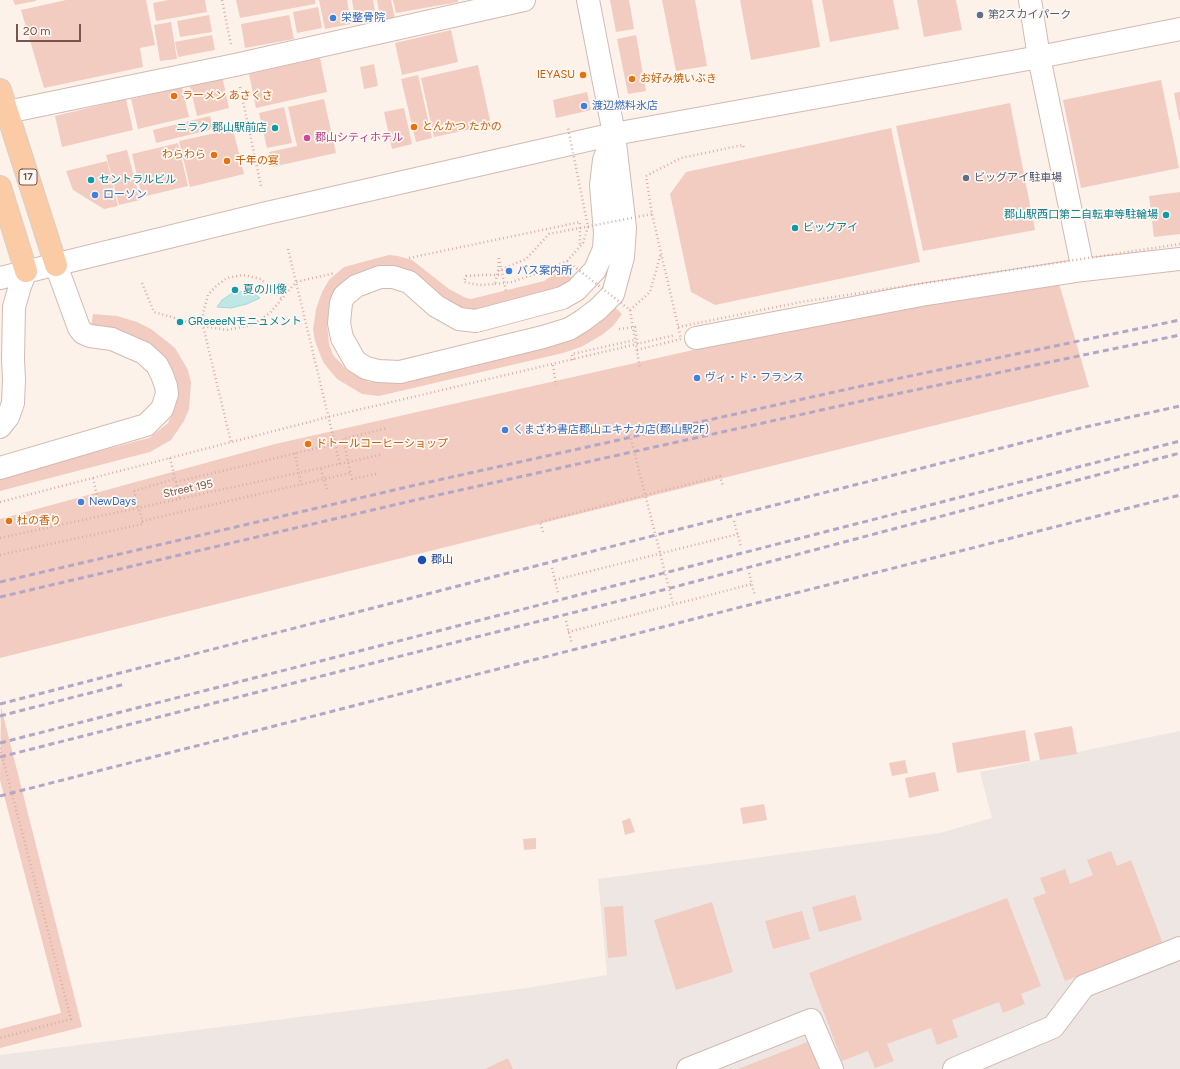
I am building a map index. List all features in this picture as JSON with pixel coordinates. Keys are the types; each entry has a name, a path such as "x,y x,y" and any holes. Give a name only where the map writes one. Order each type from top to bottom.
{"main road":[{"name":"17","path":"0,90 56,264"},
{"path":"0,187 26,271"}],"street":[{"path":"7,112 235,65 524,0"},
{"path":"588,0 614,134 625,228 623,257 612,294 598,309 582,321 569,329 556,333 400,372 378,371 366,368 355,361 342,338 339,323 341,303 344,296 356,286 380,277 393,277 409,282 436,306 459,319 476,321 562,298 576,290 595,270 604,249 605,233 601,185 604,160 614,134"},
{"path":"1030,0 1039,57 1083,270"},
{"path":"0,278 267,214 614,134 1039,57 1180,28"},
{"path":"690,336 921,295 1083,270 1180,259"},
{"path":"0,468 146,425 162,409 167,394 166,386 160,370 157,365 144,353 112,340 90,336 83,333 79,328 56,264"},
{"path":"0,427 8,417 12,403 14,379 14,307 26,271"},
{"path":"954,1069 1053,1028 1084,986 1180,948"},
{"path":"688,1069 811,1020 832,1069"}],"path":[{"path":"222,0 261,186"},
{"path":"502,275 466,276 464,282 479,285 495,284 512,282 532,276 567,261 583,243 588,227 568,128"},
{"path":"637,350 681,339 652,214 646,176 681,158 743,145 744,150"},
{"path":"498,271 526,259 548,234 652,214"},
{"path":"404,259 580,222 579,252"},
{"path":"678,327 801,302 1180,244"},
{"path":"288,249 340,465"},
{"path":"630,310 650,292 661,252"},
{"path":"495,284 499,258 508,296"},
{"path":"567,261 630,310 640,369"},
{"path":"569,269 574,264"},
{"path":"142,283 154,312 203,326 227,330 252,325 270,313 281,298 296,282 342,272"},
{"path":"231,442 203,326 203,313 208,295 216,286 227,278 243,274 261,279 281,298"},
{"path":"633,326 619,329 635,327 638,345"},
{"path":"0,502 328,417 638,345 690,336"},
{"path":"573,360 572,354 635,340"},
{"path":"553,365 556,385"},
{"path":"376,474 352,479 343,439 387,428"},
{"path":"629,431 673,604"},
{"path":"0,555 143,524 134,491 334,444"},
{"path":"295,453 301,485"},
{"name":"Street 195","path":"0,538 322,469 380,455"},
{"path":"170,458 180,499"},
{"path":"322,469 327,489"},
{"path":"142,521 350,473"},
{"path":"543,532 540,522 645,495 720,476 723,486"},
{"path":"93,478 98,500"},
{"path":"734,522 741,546"},
{"path":"555,580 738,534"},
{"path":"552,568 558,593"},
{"path":"749,573 755,596"},
{"path":"568,632 752,584"},
{"path":"566,621 572,644"},
{"path":"0,748 71,1019 0,1038"}],"shaded area":[{"path":"1180,731 1180,1069 0,1069 0,1055 520,989 607,975 598,879 940,833 992,818 980,772"}],"water":[{"path":"244,291 252,292 260,298 247,304 231,308 217,307 222,300 231,294"}],"building":[{"path":"13,0 36,0 36,1 15,5"},
{"path":"66,0 146,0 155,45 140,48 143,67 44,88 21,10"},
{"path":"168,0 205,0 207,12 156,21 153,3"},
{"path":"236,0 315,0 315,4 240,18"},
{"path":"319,0 347,0 351,24 325,29"},
{"path":"352,0 373,0 376,17 355,20"},
{"path":"377,0 391,0 395,19 381,22"},
{"path":"393,0 458,0 458,2 396,13"},
{"path":"610,0 629,0 634,29 616,32"},
{"path":"662,0 695,0 707,66 676,71"},
{"path":"740,0 812,0 820,47 751,60"},
{"path":"822,0 893,0 899,29 830,42"},
{"path":"917,0 956,0 962,30 924,37"},
{"path":"318,7 322,28 297,33 293,12"},
{"path":"209,15 212,32 180,37 177,21"},
{"path":"289,15 294,39 245,48 241,24"},
{"path":"171,22 177,59 160,61 154,25"},
{"path":"451,30 458,62 402,75 395,43"},
{"path":"212,35 215,50 178,57 175,42"},
{"path":"636,35 646,91 628,94 617,39"},
{"path":"320,58 327,92 256,108 249,74"},
{"path":"374,64 378,86 364,89 360,67"},
{"path":"478,65 491,125 434,137 421,78"},
{"path":"418,75 432,138 416,142 401,79"},
{"path":"222,76 229,108 197,116 189,83"},
{"path":"1161,80 1179,168 1081,188 1063,100"},
{"path":"182,87 189,117 138,129 131,99"},
{"path":"587,92 591,110 556,118 553,100"},
{"path":"1180,92 1180,120 1179,120 1174,93"},
{"path":"126,99 133,130 62,147 55,116"},
{"name":"郡山シティホテル","path":"324,99 336,153 272,167 269,152 297,146 288,107"},
{"name":"ビッグアイ駐車場","path":"1010,103 1035,230 923,251 896,126"},
{"name":"ニラク 郡山駅前店","path":"284,107 292,143 267,148 259,113"},
{"path":"404,108 412,144 392,149 384,112"},
{"path":"210,116 213,129 156,143 153,130"},
{"name":"ビッグアイ","path":"891,128 920,262 715,305 691,292 670,194 686,172"},
{"path":"233,129 244,174 190,187 179,141"},
{"path":"178,143 188,186 142,197 132,154"},
{"path":"127,150 140,200 119,205 106,155"},
{"name":"セントラルビル","path":"107,161 118,206 104,209 73,190 66,171"},
{"name":"郡山駅西口第二自転車等駐輪場","path":"1180,192 1180,234 1154,237 1149,196"},
{"path":"389,255 412,260 449,289 471,299 544,281 563,268 574,276 560,290 474,313 463,312 411,276 336,296 329,312 327,322 329,344 333,355 347,370 369,382 387,382 613,306 622,314 613,326 602,335 581,347 563,353 379,396 362,394 337,379 323,362 315,341 313,330 316,309 322,292 329,280 344,267"},
{"name":"郡山","path":"1058,280 1089,387 0,658 0,519 275,444 693,350"},
{"path":"93,314 117,316 137,322 151,329 175,348 188,370 191,383 189,409 184,421 171,440 150,452 0,491 0,477 149,438 168,423 175,408 177,385 175,375 164,357 139,338 122,331 91,327"},
{"path":"1,707 82,1027 0,1048 0,1029 61,1013 0,780"},
{"path":"1072,726 1077,754 1040,760 1034,733"},
{"path":"1025,730 1030,761 957,773 952,743"},
{"path":"905,760 908,773 892,776 889,763"},
{"path":"935,772 939,791 909,798 905,778"},
{"path":"764,804 767,820 743,824 740,808"},
{"path":"630,818 635,832 625,835 622,821"},
{"path":"536,838 536,849 524,850 523,839"},
{"path":"1111,851 1117,866 1131,860 1163,944 1065,981 1033,898 1046,893 1040,878 1065,869 1070,884 1093,875 1087,860"},
{"path":"855,895 862,920 819,932 812,907"},
{"path":"1007,898 1041,986 1021,994 1025,1004 1003,1013 999,1002 952,1020 958,1037 937,1045 931,1028 887,1044 894,1061 875,1068 868,1051 842,1061 809,973"},
{"path":"712,902 733,972 676,990 654,920"},
{"path":"623,906 627,956 608,958 604,907"},
{"path":"802,911 810,939 773,949 765,921"},
{"path":"810,1041 821,1069 738,1069"},
{"path":"508,1058 513,1069 485,1069"}],"railway":[{"path":"0,582 407,487 857,387 1180,320"},
{"path":"0,597 411,501 862,401 1180,335"},
{"path":"0,704 656,535 1081,428 1180,406"},
{"path":"0,743 1180,441"},
{"path":"0,757 663,590 1180,453"},
{"path":"0,796 1180,495"},
{"path":"0,716 125,684"}],"place":[{"name":"第2スカイパーク","path":"980,15"},
{"name":"栄整骨院","path":"333,18"},
{"name":"IEYASU","path":"583,75"},
{"name":"お好み焼いぶき","path":"632,79"},
{"name":"ラーメン あさくさ","path":"174,96"},
{"name":"渡辺燃料氷店","path":"584,106"},
{"name":"とんかつ たかの","path":"414,127"},
{"name":"ニラク 郡山駅前店","path":"275,128"},
{"name":"郡山シティホテル","path":"307,138"},
{"name":"わらわら","path":"214,155"},
{"name":"千年の宴","path":"227,161"},
{"name":"ビッグアイ駐車場","path":"966,178"},
{"name":"セントラルビル","path":"91,180"},
{"name":"ローソン","path":"95,195"},
{"name":"郡山駅西口第二自転車等駐輪場","path":"1166,215"},
{"name":"ビッグアイ","path":"795,228"},
{"name":"バス案内所","path":"509,271"},
{"name":"夏の川像","path":"235,290"},
{"name":"GReeeeNモニュメント","path":"180,322"},
{"name":"ヴィ・ド・フランス","path":"697,378"},
{"name":"くまざわ書店郡山エキナカ店(郡山駅2F)","path":"505,430"},
{"name":"ドトールコーヒーショップ","path":"308,444"},
{"name":"NewDays","path":"81,502"},
{"name":"杜の香り","path":"9,521"},
{"name":"郡山","path":"422,560"}]}
